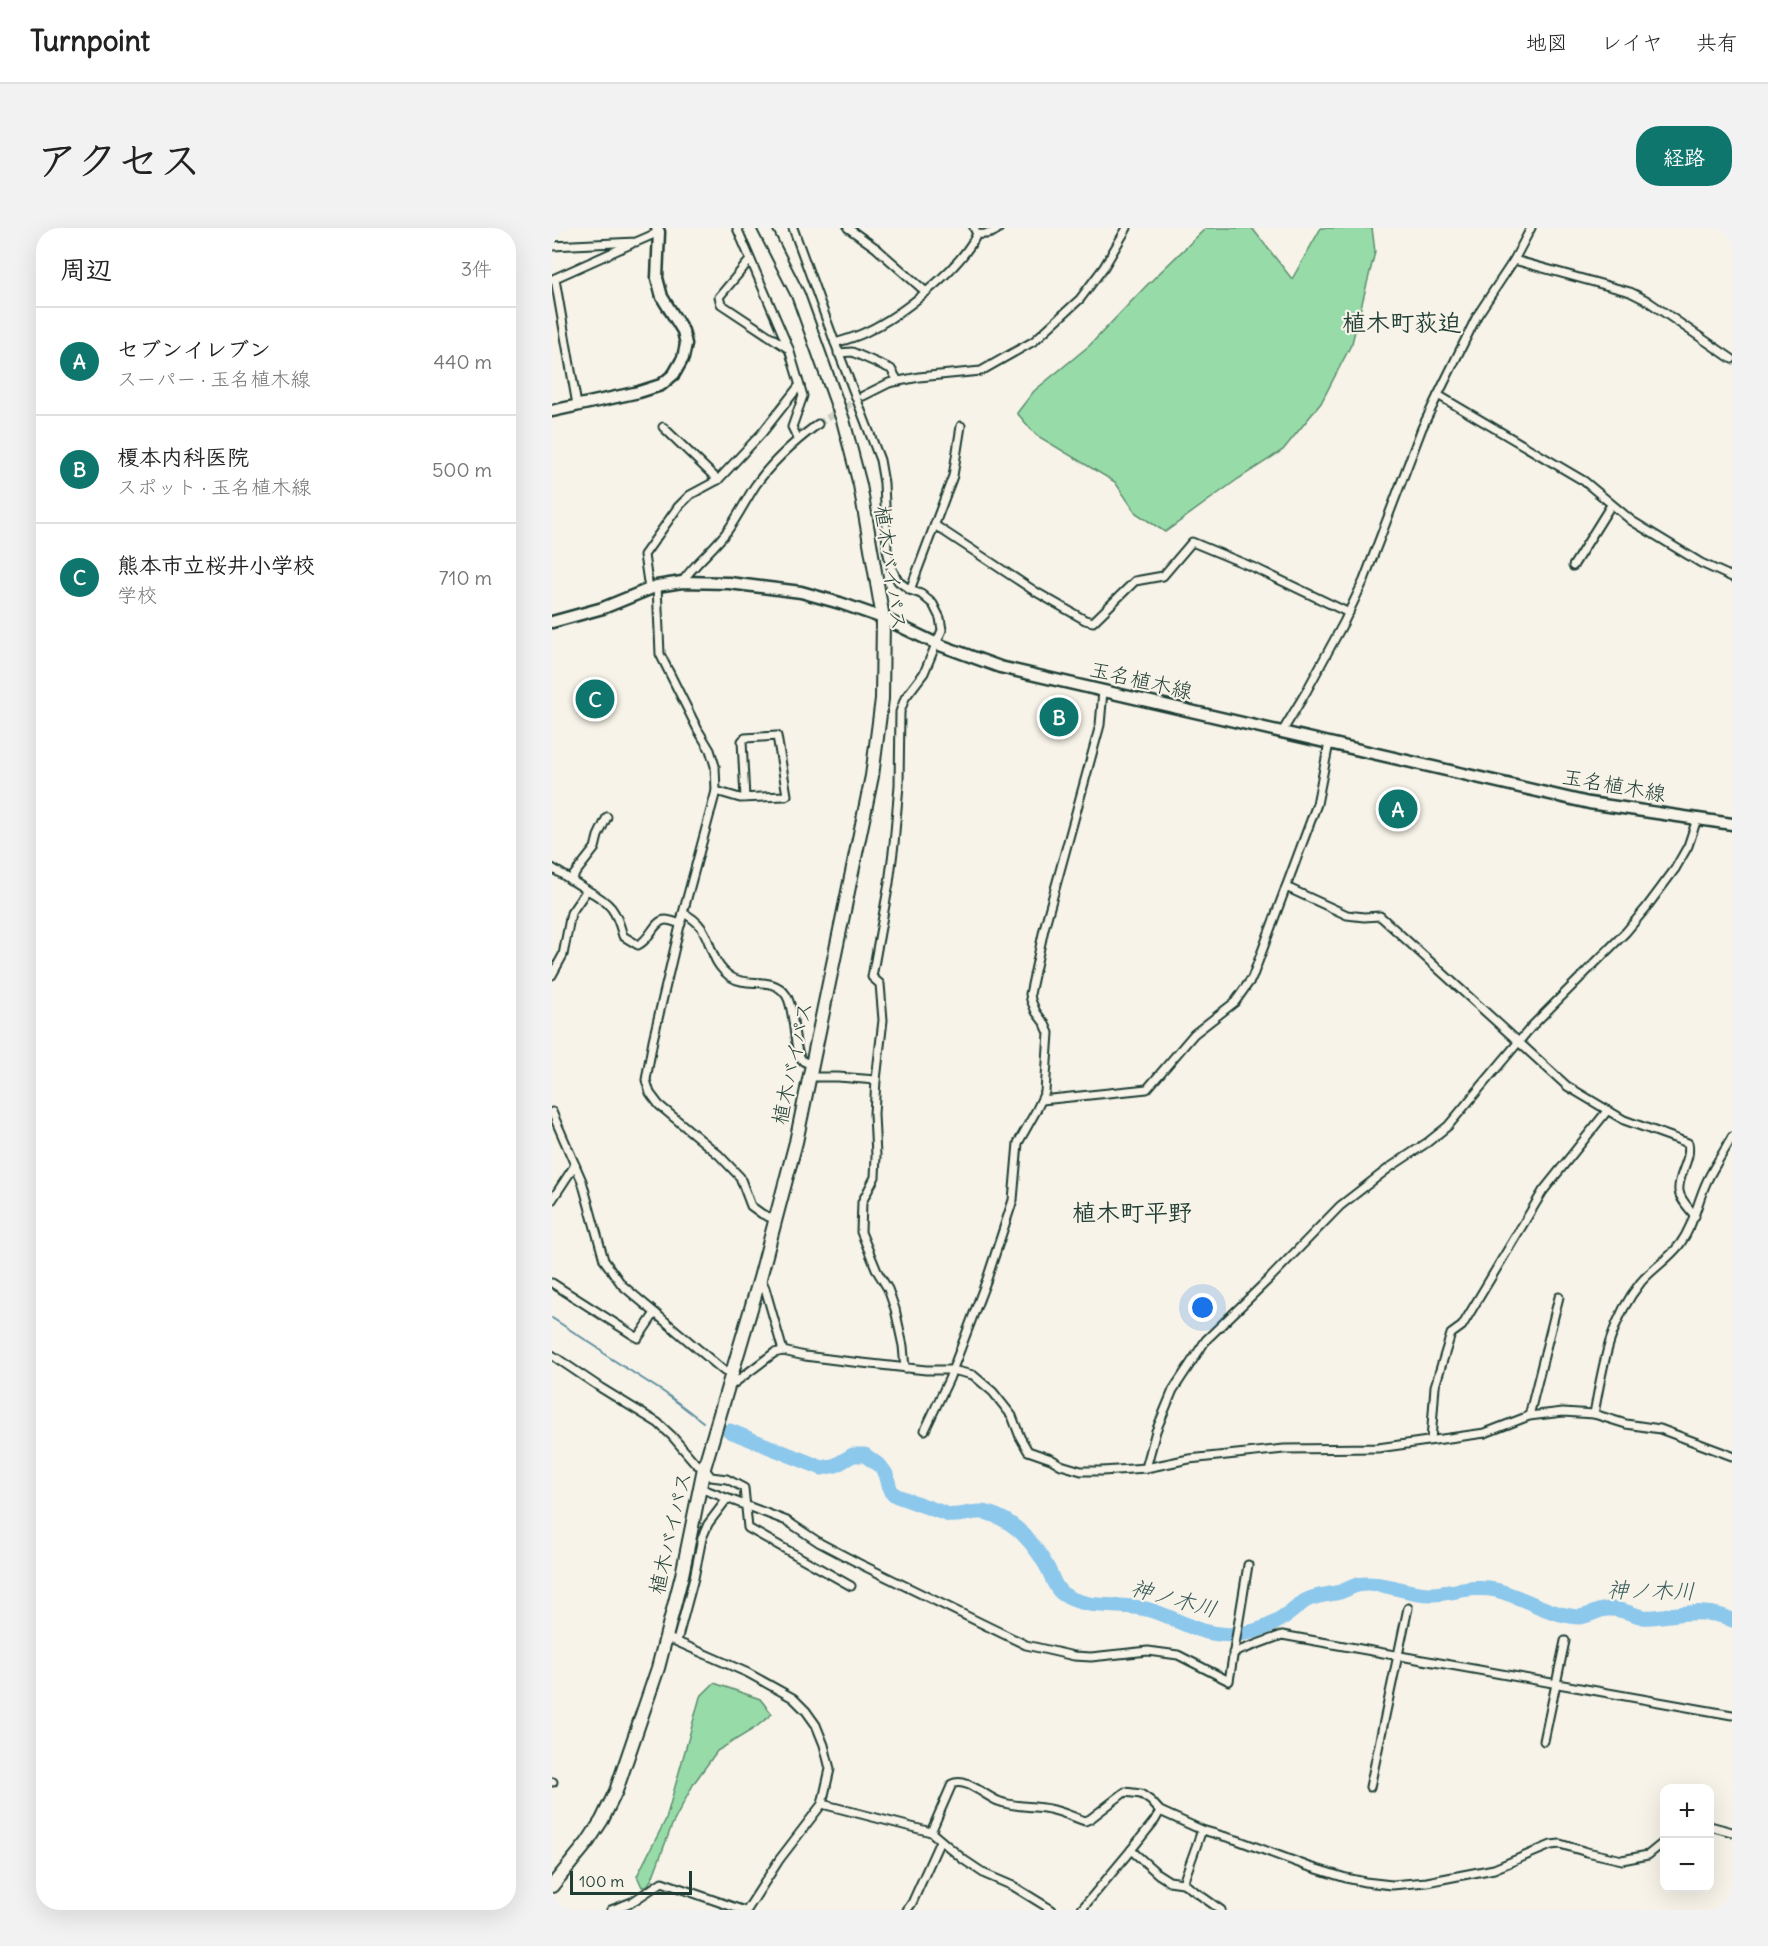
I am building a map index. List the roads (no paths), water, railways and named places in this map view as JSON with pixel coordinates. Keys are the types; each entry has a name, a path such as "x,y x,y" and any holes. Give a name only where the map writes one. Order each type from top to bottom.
{"highway":[{"name":"植木バイパス","path":"552,1886 587,1843 602,1820 616,1791 658,1668 671,1639 700,1488 776,1220 811,1071 872,776 882,699 883,618 860,485 843,420 798,295 764,228"}],"main road":[{"path":"552,411 639,392 661,385 674,375 683,358 686,344 683,331 662,297 657,278 658,230"},
{"name":"玉名植木線","path":"553,619 603,608 653,587 682,582 729,583 801,592 883,618 937,644 1000,667 1589,803 1732,824"}],"street":[{"path":"737,228 789,349 803,396 792,428 798,440"},
{"path":"793,228 880,460 884,483 887,550 891,567 898,581 933,604 940,618 942,630 924,673 905,698 900,712 899,785 894,844 872,977 880,984 883,1020 874,1114 875,1177 862,1202 861,1232 877,1271 888,1289 895,1310 905,1368"},
{"path":"848,228 876,248 926,292"},
{"path":"835,343 880,325 926,292 962,256 973,242 976,231 985,235 999,228"},
{"path":"863,396 888,383 920,377 981,371 1034,341 1080,299 1104,267 1127,228"},
{"path":"1282,732 1349,613 1377,548 1422,428 1438,394 1477,316 1514,260 1531,228"},
{"path":"578,405 554,279 658,230"},
{"path":"552,246 636,242"},
{"path":"750,260 719,297 721,304 789,349"},
{"path":"1514,260 1630,292 1646,300 1732,359"},
{"path":"838,352 852,352 891,369 898,381"},
{"path":"776,1220 751,1206 740,1177 719,1155 659,1105 650,1093 646,1080 653,1040 683,913 716,791 715,766 710,750 660,654 653,587 644,555 678,507 690,495 717,480 762,433 799,386"},
{"path":"1438,394 1584,481 1632,521 1701,563 1732,577"},
{"path":"682,582 691,569 710,552 729,529 756,485 787,448 818,424"},
{"path":"910,590 953,476 962,426"},
{"path":"663,427 717,480"},
{"path":"1574,566 1611,505"},
{"path":"936,526 1035,592 1085,620 1093,622 1135,581 1163,576 1192,542 1255,568 1349,613"},
{"path":"925,1430 944,1392 987,1278 1013,1200 1018,1143 1045,1092 1049,1034 1036,1012 1030,994 1044,929 1101,725 1104,691"},
{"path":"716,791 740,798 745,798 785,796 787,795 777,736 745,738 742,741 745,798"},
{"path":"1042,1100 1147,1089 1194,1034 1235,1002 1252,978 1317,804 1329,743"},
{"path":"570,880 595,848 607,817"},
{"path":"1146,1467 1156,1431 1173,1390 1206,1340 1340,1206 1448,1126 1518,1041 1626,932 1646,908 1675,869 1688,846 1697,819"},
{"path":"552,868 610,904 623,936 638,945 646,942 657,923 666,920 681,924"},
{"path":"1286,887 1347,915 1380,916 1567,1086 1607,1111 1647,1130 1688,1143 1690,1151 1680,1181 1679,1193 1695,1216"},
{"path":"552,975 563,955 571,913 587,890"},
{"path":"683,913 694,918 702,927 718,967 733,979 769,983 786,994 799,1054 811,1071 838,1077 876,1080"},
{"path":"1431,1440 1435,1386 1450,1334 1462,1326 1544,1191 1607,1111"},
{"path":"552,1112 582,1181 604,1260 622,1285 655,1314 724,1371 733,1373"},
{"path":"1594,1414 1606,1351 1626,1303 1651,1270 1680,1244 1695,1216 1706,1182 1732,1137"},
{"path":"552,1200 575,1165"},
{"path":"760,1278 783,1351"},
{"path":"552,1283 638,1338 655,1314"},
{"path":"1529,1416 1559,1297"},
{"path":"728,1387 774,1353 783,1351 805,1356 905,1368 952,1370 973,1375 993,1392 1012,1416 1028,1451 1081,1471 1146,1467 1189,1459 1284,1449 1378,1448 1485,1433 1529,1416 1563,1412 1594,1414 1626,1424 1660,1429 1732,1456"},
{"path":"552,1355 658,1423 696,1464 705,1468 711,1477 727,1479 744,1488 748,1528 851,1586"},
{"path":"700,1488 786,1521 820,1543 862,1565 1026,1646 1091,1658 1148,1651 1178,1655 1229,1681 1248,1565"},
{"path":"727,1499 708,1524 702,1538 694,1578 671,1639 793,1698 816,1725 830,1769 822,1803 779,1860 747,1910"},
{"path":"1370,1787 1408,1608"},
{"path":"1233,1653 1282,1635 1732,1715"},
{"path":"1544,1741 1565,1641"},
{"path":"931,1832 952,1784 957,1781 999,1801 1024,1807 1049,1809 1085,1821 1125,1792 1141,1794 1160,1811 1202,1830 1346,1878 1392,1885 1427,1882 1494,1869 1551,1845 1560,1844 1622,1860 1648,1855 1660,1846"},
{"path":"822,1803 931,1832 964,1860 985,1874 1013,1886 1052,1910"},
{"path":"1081,1910 1160,1811"},
{"path":"1714,1827 1732,1832"},
{"path":"1183,1882 1202,1830"},
{"path":"907,1910 940,1841"},
{"path":"1131,1850 1158,1874 1169,1881 1183,1882 1221,1910"},
{"path":"611,1910 632,1902 662,1882 742,1910"}],"waterway":[{"path":"552,1318 665,1393 703,1422"},
{"name":"神ノ木川","path":"730,1431 822,1468 836,1465 853,1455 865,1455 881,1467 886,1474 891,1492 897,1496 949,1515 983,1512 1007,1521 1023,1534 1036,1550 1055,1585 1063,1594 1083,1603 1146,1609 1209,1633 1228,1635 1255,1631 1280,1620 1309,1599 1367,1584 1423,1594 1472,1589 1496,1590 1567,1616 1586,1616 1604,1609 1613,1609 1643,1617 1702,1613 1732,1620"}],"tunnel":[{"path":"818,424 862,397"}],"place":[{"name":"熊本市立桜井小学校","path":"595,699"},
{"name":"榎本内科医院","path":"1059,717"},
{"name":"セブンイレブン","path":"1398,809"}],"district":[{"name":"植木町荻迫","path":"1402,322"},
{"name":"植木町平野","path":"1132,1212"}]}
